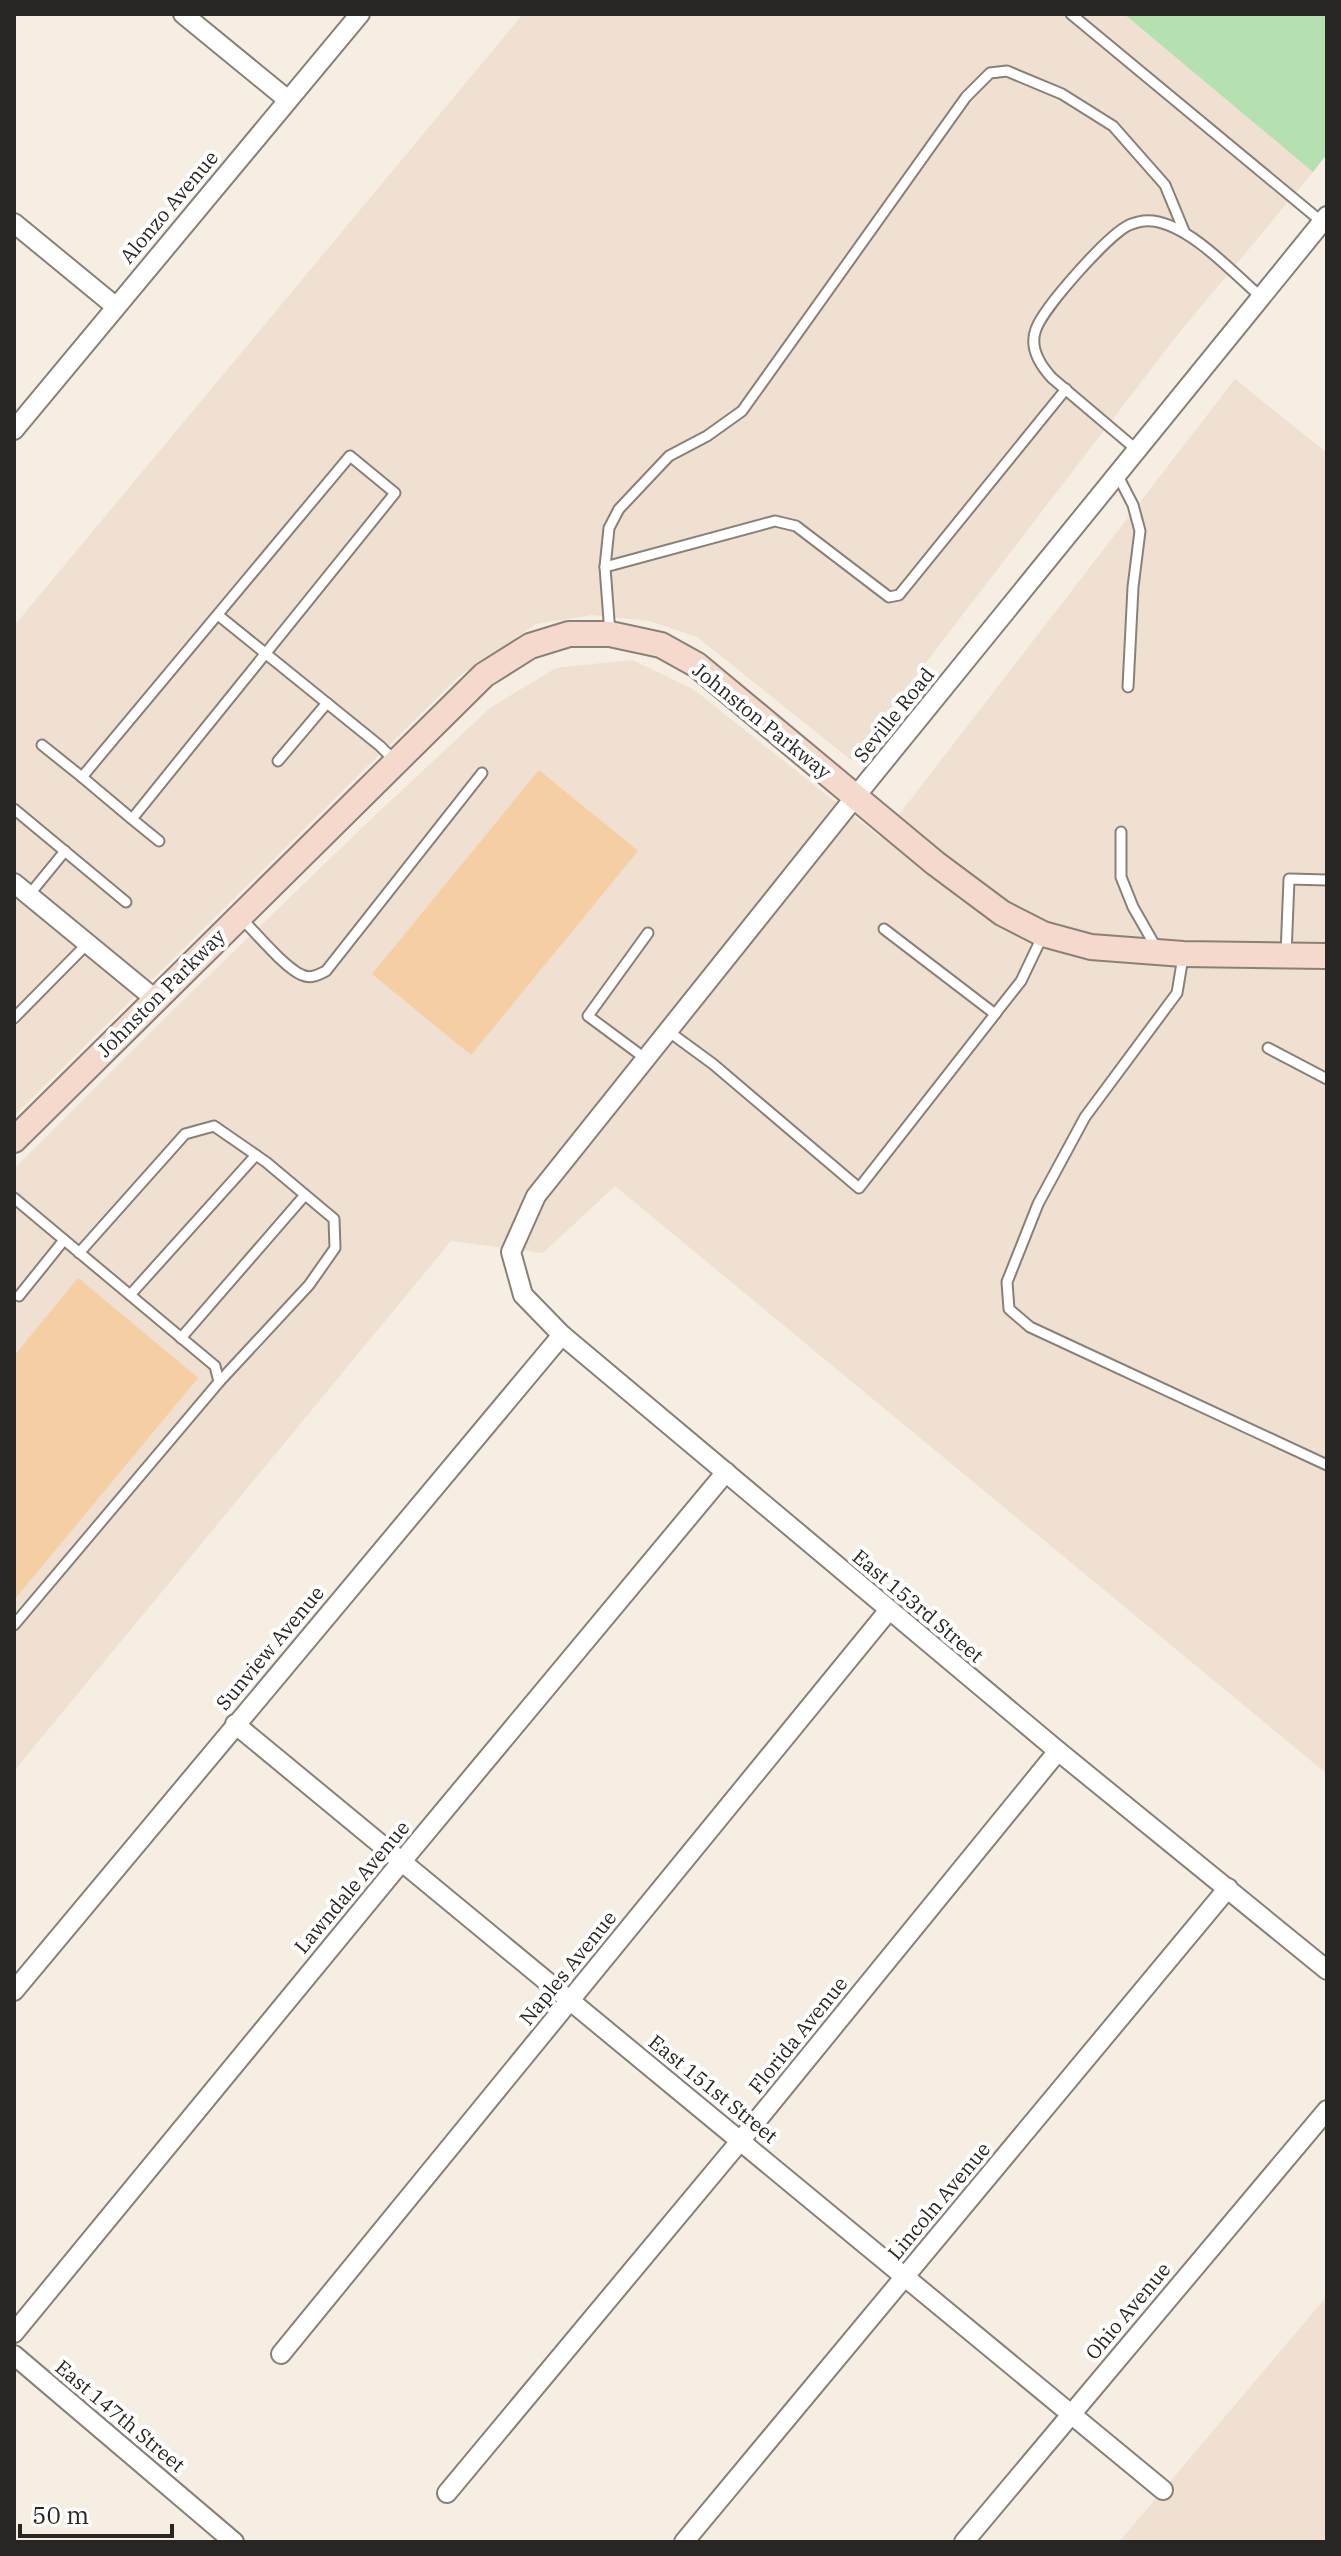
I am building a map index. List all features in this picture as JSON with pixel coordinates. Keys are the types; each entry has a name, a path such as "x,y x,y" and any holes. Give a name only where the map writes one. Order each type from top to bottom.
{"street":[{"path":"183,14 288,100"},
{"name":"Alonzo Avenue","path":"14,430 360,14"},
{"name":"Seville Road","path":"511,1252 536,1196 855,797 1325,219"},
{"path":"14,223 115,306"},
{"name":"Johnston Parkway","path":"15,1138 484,675 530,646 569,634 610,634 661,645 697,665 935,863 1002,913 1043,934 1091,947 1183,954 1327,956"},
{"path":"21,889 155,999"},
{"name":"East 153rd Street","path":"511,1252 523,1295 562,1335 1058,1751 1327,1970"},
{"name":"Sunview Avenue","path":"14,1991 562,1335"},
{"name":"Lawndale Avenue","path":"14,2333 401,1861 726,1472"},
{"name":"Naples Avenue","path":"281,2354 889,1610"},
{"name":"East 151st Street","path":"235,1724 1163,2490"},
{"name":"Florida Avenue","path":"447,2493 741,2140 1058,1751"},
{"name":"Lincoln Avenue","path":"684,2542 1228,1888"},
{"name":"Ohio Avenue","path":"964,2542 1327,2110"},
{"name":"East 147th Street","path":"14,2355 234,2542"}],"lane":[{"path":"1071,14 1325,219"},
{"path":"610,634 605,567 609,528 619,509 669,456 707,436 742,411 966,97 990,73 1007,71 1062,94 1113,126 1165,185 1184,231"},
{"path":"1137,450 1041,366 1035,351 1036,329 1053,303 1102,246 1129,225 1148,220 1184,231 1261,297"},
{"path":"605,567 775,521 796,526 889,597 899,595 1066,389"},
{"path":"82,777 350,456 395,493 132,819"},
{"path":"1117,474 1133,505 1140,531 1133,587 1128,687"},
{"path":"218,615 396,762"},
{"path":"278,761 327,703"},
{"path":"42,745 159,841"},
{"path":"239,916 293,970 304,976 316,976 326,971 482,773"},
{"path":"14,809 126,902"},
{"path":"1121,832 1121,877 1133,907 1158,952"},
{"path":"21,889 65,851"},
{"path":"1286,955 1289,879 1327,880"},
{"path":"884,929 996,1013"},
{"path":"646,1059 588,1016 648,933"},
{"path":"668,1031 713,1064 859,1188 1021,981 1043,934"},
{"path":"14,1018 88,944"},
{"path":"1183,954 1177,993 1085,1117 1038,1204 1007,1282 1009,1309 1030,1327 1327,1465"},
{"path":"1268,1048 1327,1079"},
{"path":"14,1625 219,1382 309,1285 335,1248 334,1219 256,1155 214,1126 185,1134 79,1253"},
{"path":"130,1295 256,1155"},
{"path":"181,1338 305,1195"},
{"path":"14,1198 215,1366 219,1382"},
{"path":"19,1296 64,1240"}],"shaded area":[{"path":"523,14 1124,14 1313,172 1178,334 851,760 697,637 649,621 592,615 536,624 458,677 14,1116 14,626"},
{"path":"1235,379 1327,453 1327,1774 615,1186 543,1253 451,1241 14,1771 14,1169 169,1014 490,708 556,668 632,660 693,689 881,838"},
{"path":"1327,2296 1327,2542 1119,2542"}],"green space":[{"path":"1124,14 1327,14 1327,154 1313,172"}],"building":[{"path":"539,770 638,851 471,1055 372,974"},
{"path":"78,1278 198,1378 14,1600 14,1356"}]}
